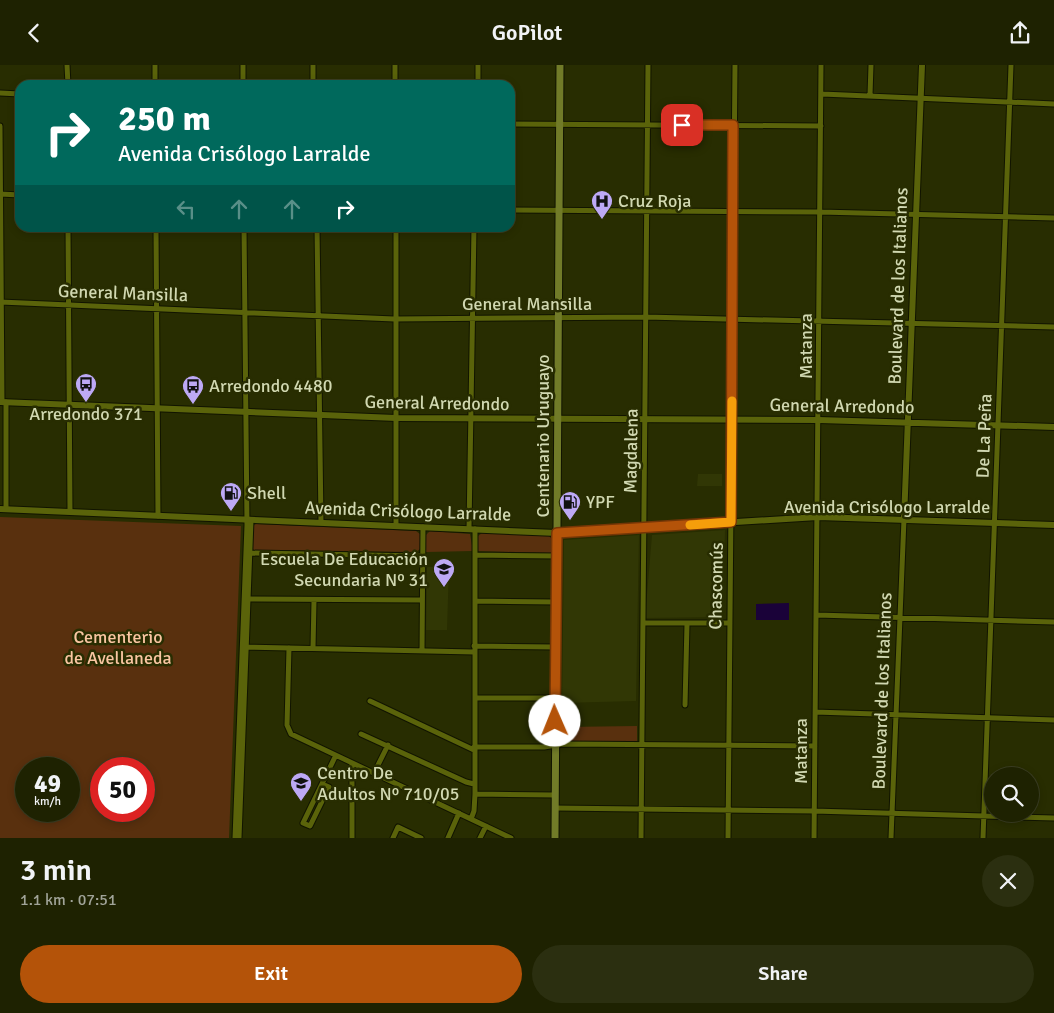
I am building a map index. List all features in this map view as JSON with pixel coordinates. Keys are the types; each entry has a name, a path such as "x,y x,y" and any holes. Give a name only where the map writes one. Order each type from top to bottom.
{"main road":[{"name":"Centenario Uruguayo","path":"555,838 560,65"}],"street":[{"path":"67,65 68,80"},
{"path":"155,65 155,80"},
{"path":"243,65 243,80"},
{"path":"313,65 314,80"},
{"path":"395,65 395,80"},
{"path":"478,65 478,80"},
{"name":"Magdalena","path":"641,838 648,65"},
{"name":"Chascomús","path":"728,838 734,319 734,65"},
{"name":"Matanza","path":"814,838 822,65"},
{"path":"870,95 871,65"},
{"name":"Boulevard de los Italianos","path":"891,838 922,65"},
{"name":"De La Peña","path":"985,767 1011,65"},
{"path":"0,93 15,94"},
{"path":"822,94 1054,105"},
{"path":"515,124 821,126"},
{"path":"0,126 3,509"},
{"path":"0,194 15,195"},
{"path":"515,210 820,211 1054,218"},
{"path":"68,232 70,512"},
{"path":"156,232 159,409 158,516"},
{"path":"235,838 249,520 244,232"},
{"path":"316,232 321,522"},
{"path":"396,232 394,319 396,525"},
{"path":"471,819 474,811 475,794 475,555 472,529 470,419 474,232"},
{"name":"General Mansilla","path":"1,302 156,307 394,319 559,317 819,319 1054,327"},
{"name":"General Arredondo","path":"3,402 396,418 819,420 1054,427"},
{"name":"Avenida Crisólogo Larralde","path":"3,509 557,533 818,517 1054,525"},
{"path":"422,651 423,527"},
{"path":"248,553 422,556"},
{"path":"475,555 557,556"},
{"path":"246,599 314,601 422,600"},
{"path":"312,648 314,601"},
{"path":"475,601 556,603"},
{"path":"817,615 1054,623"},
{"path":"643,623 730,623"},
{"path":"685,705 687,624"},
{"path":"244,647 422,651 556,647"},
{"path":"239,838 244,647"},
{"path":"289,648 287,725 288,731 294,737 511,838"},
{"path":"475,698 555,697"},
{"path":"370,701 474,749 556,745 815,746"},
{"path":"815,713 1054,720"},
{"path":"361,733 466,782 474,783"},
{"path":"374,773 388,745"},
{"path":"322,784 329,787 310,827 303,823 335,757"},
{"path":"352,764 352,838"},
{"path":"475,794 555,795"},
{"path":"555,808 728,809 984,815"},
{"path":"448,838 459,813"},
{"name":"De La Peña","path":"983,838 984,815"},
{"path":"1039,817 1054,818"},
{"path":"480,838 486,826"},
{"path":"393,838 398,827 421,838"}],"shaded area":[{"path":"698,474 722,474 722,486 697,486"},
{"path":"725,530 723,617 645,618 652,535"},
{"path":"639,535 636,701 562,703 564,540"},
{"path":"427,567 449,567 447,630 426,630"},
{"path":"789,603 789,620 756,620 756,604"}],"green space":[{"name":"Cementerio de Avellaneda","path":"0,517 241,526 229,838 0,838"},
{"path":"256,524 416,531 420,534 420,549 416,552 254,550 251,547 253,526"},
{"path":"430,531 470,534 473,551 426,552 426,535"},
{"path":"482,533 549,536 552,539 552,551 550,553 477,551 478,536"},
{"path":"637,726 637,741 564,742 564,727"}],"slow traffic":[{"path":"690,525 731,522 732,401"}],"place":[{"name":"Cruz Roja","path":"602,220"},
{"name":"Arredondo 371","path":"86,403"},
{"name":"Arredondo 4480","path":"193,405"},
{"name":"Shell","path":"231,512"},
{"name":"YPF","path":"570,521"},
{"name":"Escuela De Educación Secundaria Nº 31","path":"444,588"},
{"name":"Centro De Adultos Nº 710/05","path":"301,802"}],"route":[{"path":"555,721 557,533 731,522 734,319 733,125 682,125"}]}
